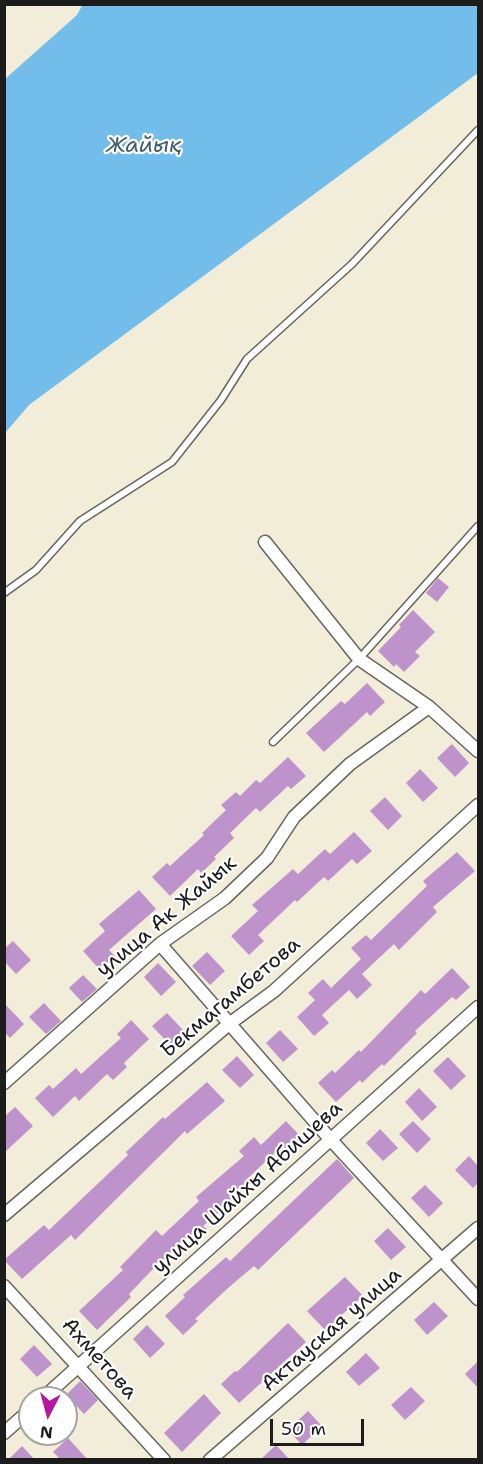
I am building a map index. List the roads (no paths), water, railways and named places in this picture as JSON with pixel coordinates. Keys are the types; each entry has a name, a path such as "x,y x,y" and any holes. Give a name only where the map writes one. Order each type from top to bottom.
{"street":[{"path":"265,542 359,659 429,708 478,752"},
{"name":"улица Ак Жайык","path":"4,1083 159,944 225,898 267,858 294,816 350,764 429,708"},
{"name":"Бекмагамбетова","path":"4,1215 230,1024 274,991 478,805"},
{"path":"159,944 331,1140 478,1299"},
{"name":"улица Шайхы Абишева","path":"56,1386 478,1007"},
{"name":"Актауская улица","path":"210,1460 444,1260 478,1228"},
{"name":"Ахметова","path":"4,1286 164,1460"},
{"path":"4,1433 18,1421"}],"lane":[{"path":"4,593 36,570 80,521 172,462 221,400 248,359 352,264 478,130"},
{"path":"273,742 359,659 478,526"}],"water":[{"name":"Жайық","path":"83,4 478,5 478,73 29,405 5,433 5,79 77,15"}]}
